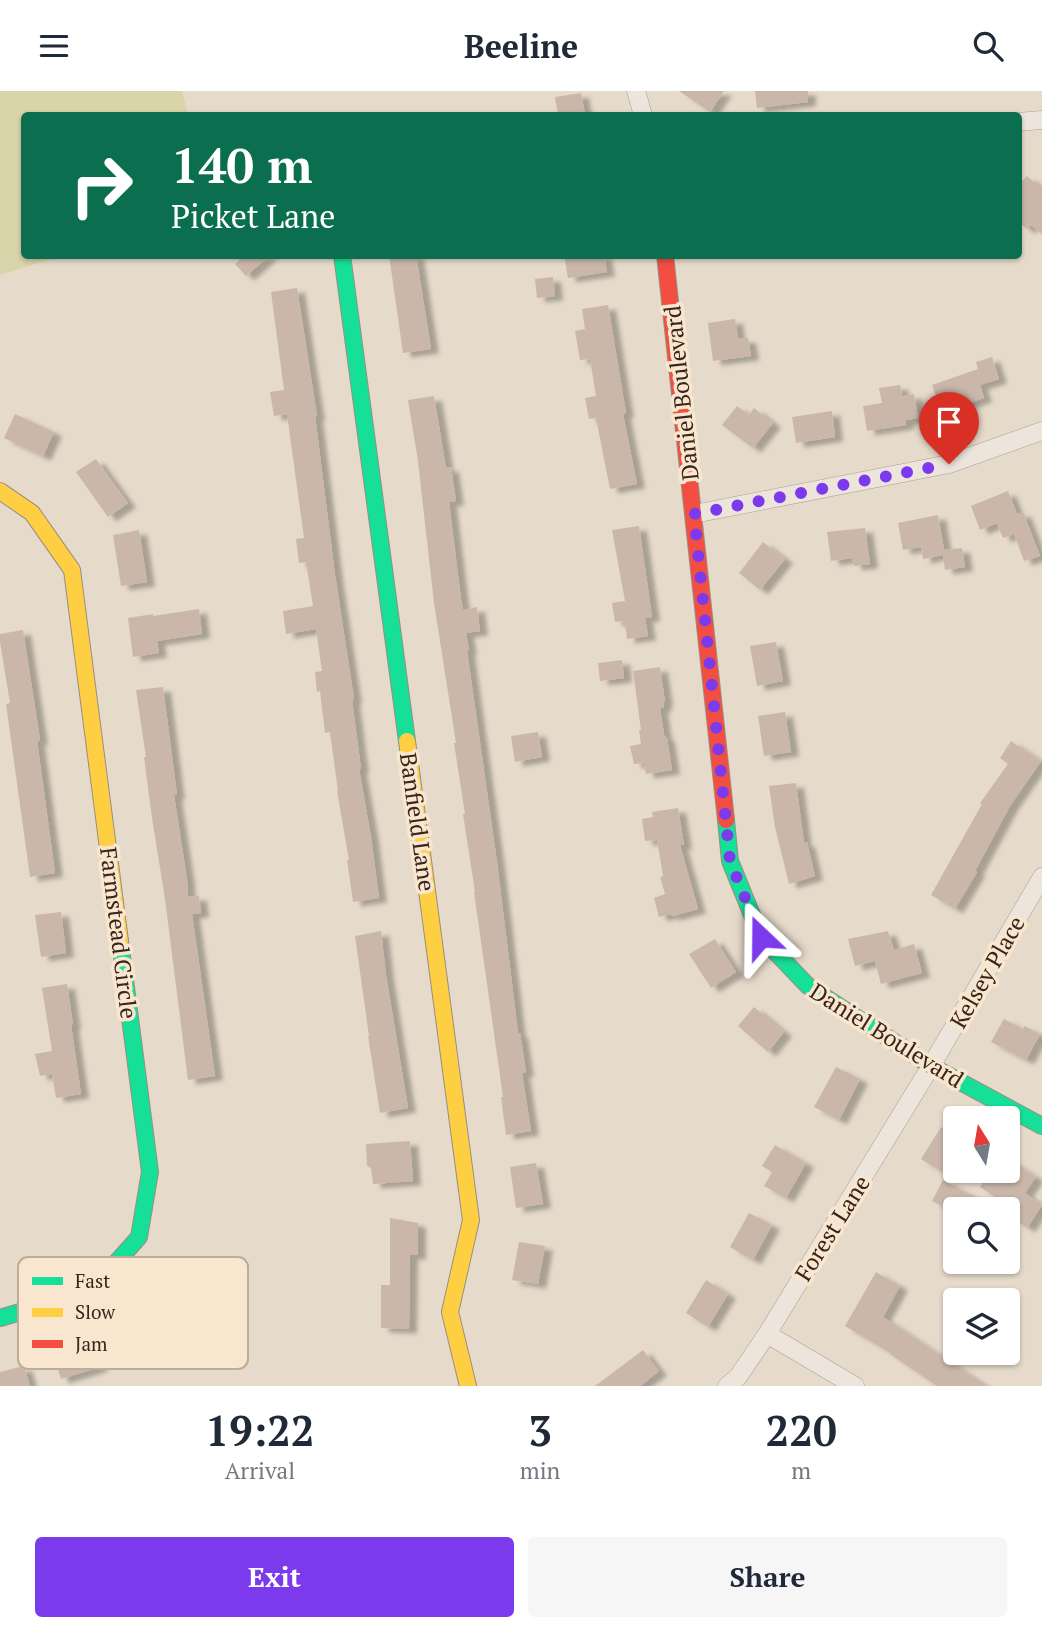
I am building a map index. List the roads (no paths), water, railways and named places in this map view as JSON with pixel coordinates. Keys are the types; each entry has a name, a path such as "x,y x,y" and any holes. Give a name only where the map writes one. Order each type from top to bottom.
{"street":[{"path":"636,91 642,112"},
{"path":"1022,122 1042,120"},
{"name":"Banfield Lane","path":"343,259 471,1220 450,1312 468,1386"},
{"name":"Daniel Boulevard","path":"665,259 730,861 761,937 808,986 931,1066 1042,1126"},
{"path":"694,514 949,464 1042,431"},
{"name":"Farmstead Circle","path":"0,491 32,513 72,570 150,1172 139,1237 121,1257"},
{"name":"Kelsey Place","path":"931,1066 1042,877"},
{"name":"Forest Lane","path":"727,1386 738,1377 767,1334 931,1066"},
{"name":"Farmstead Circle","path":"0,1318 18,1313"},
{"path":"767,1334 855,1386"}]}
